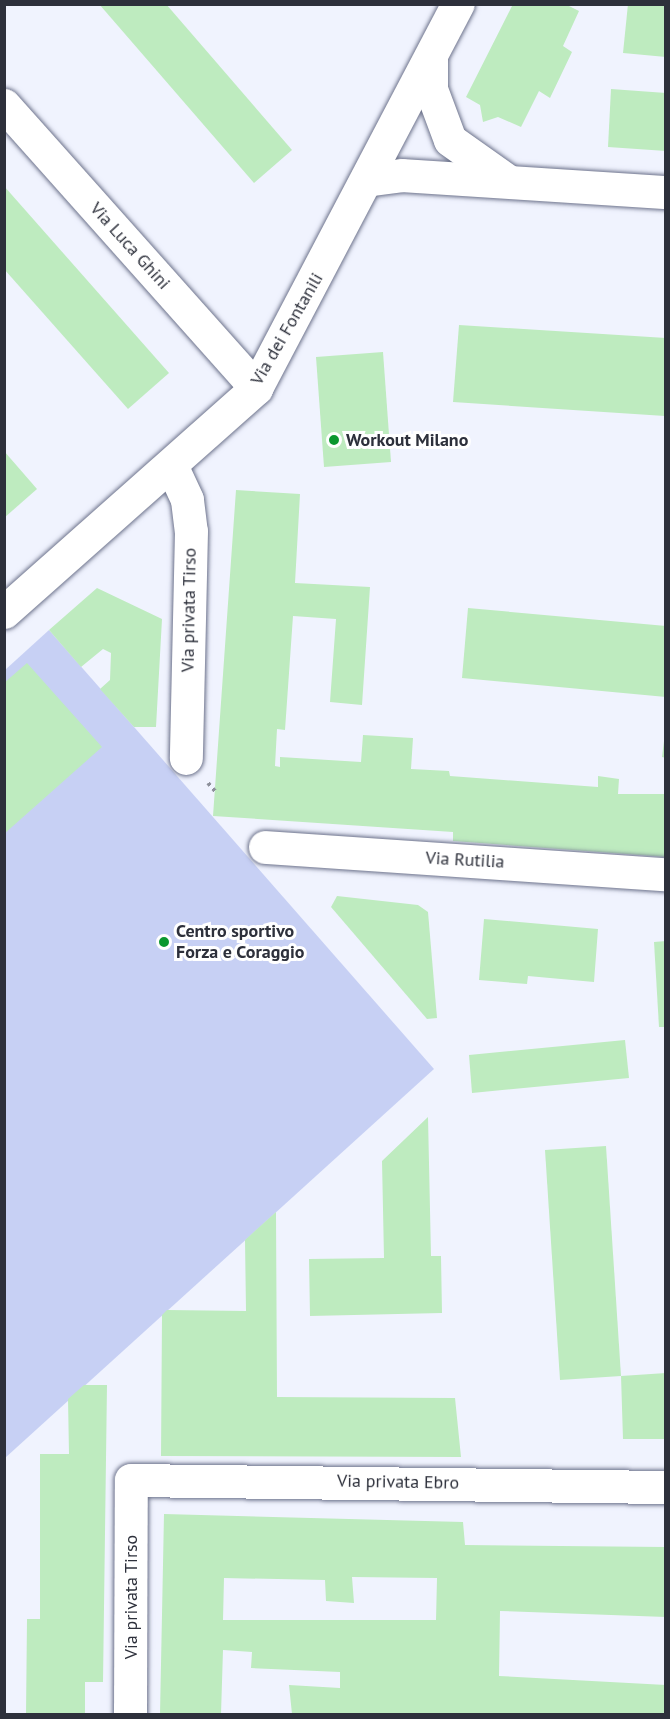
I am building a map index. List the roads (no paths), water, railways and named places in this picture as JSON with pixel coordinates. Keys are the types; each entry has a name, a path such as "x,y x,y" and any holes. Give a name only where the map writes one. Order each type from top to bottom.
{"street":[{"name":"Via dei Fontanili","path":"4,612 256,388 370,179 458,4"},
{"path":"431,59 431,88 450,140 509,182"},
{"name":"Via Luca Ghini","path":"5,106 256,388"},
{"path":"370,179 509,182 666,192"},
{"name":"Via privata Tirso","path":"171,465 187,500 191,531 186,758"},
{"name":"Via Rutilia","path":"265,847 666,874"},
{"name":"Via privata Tirso","path":"130,1714 131,1480"},
{"name":"Via privata Ebro","path":"131,1480 666,1487"}],"place":[{"name":"Workout Milano","path":"334,440"},
{"name":"Centro sportivo Forza e Coraggio","path":"164,942"}]}
